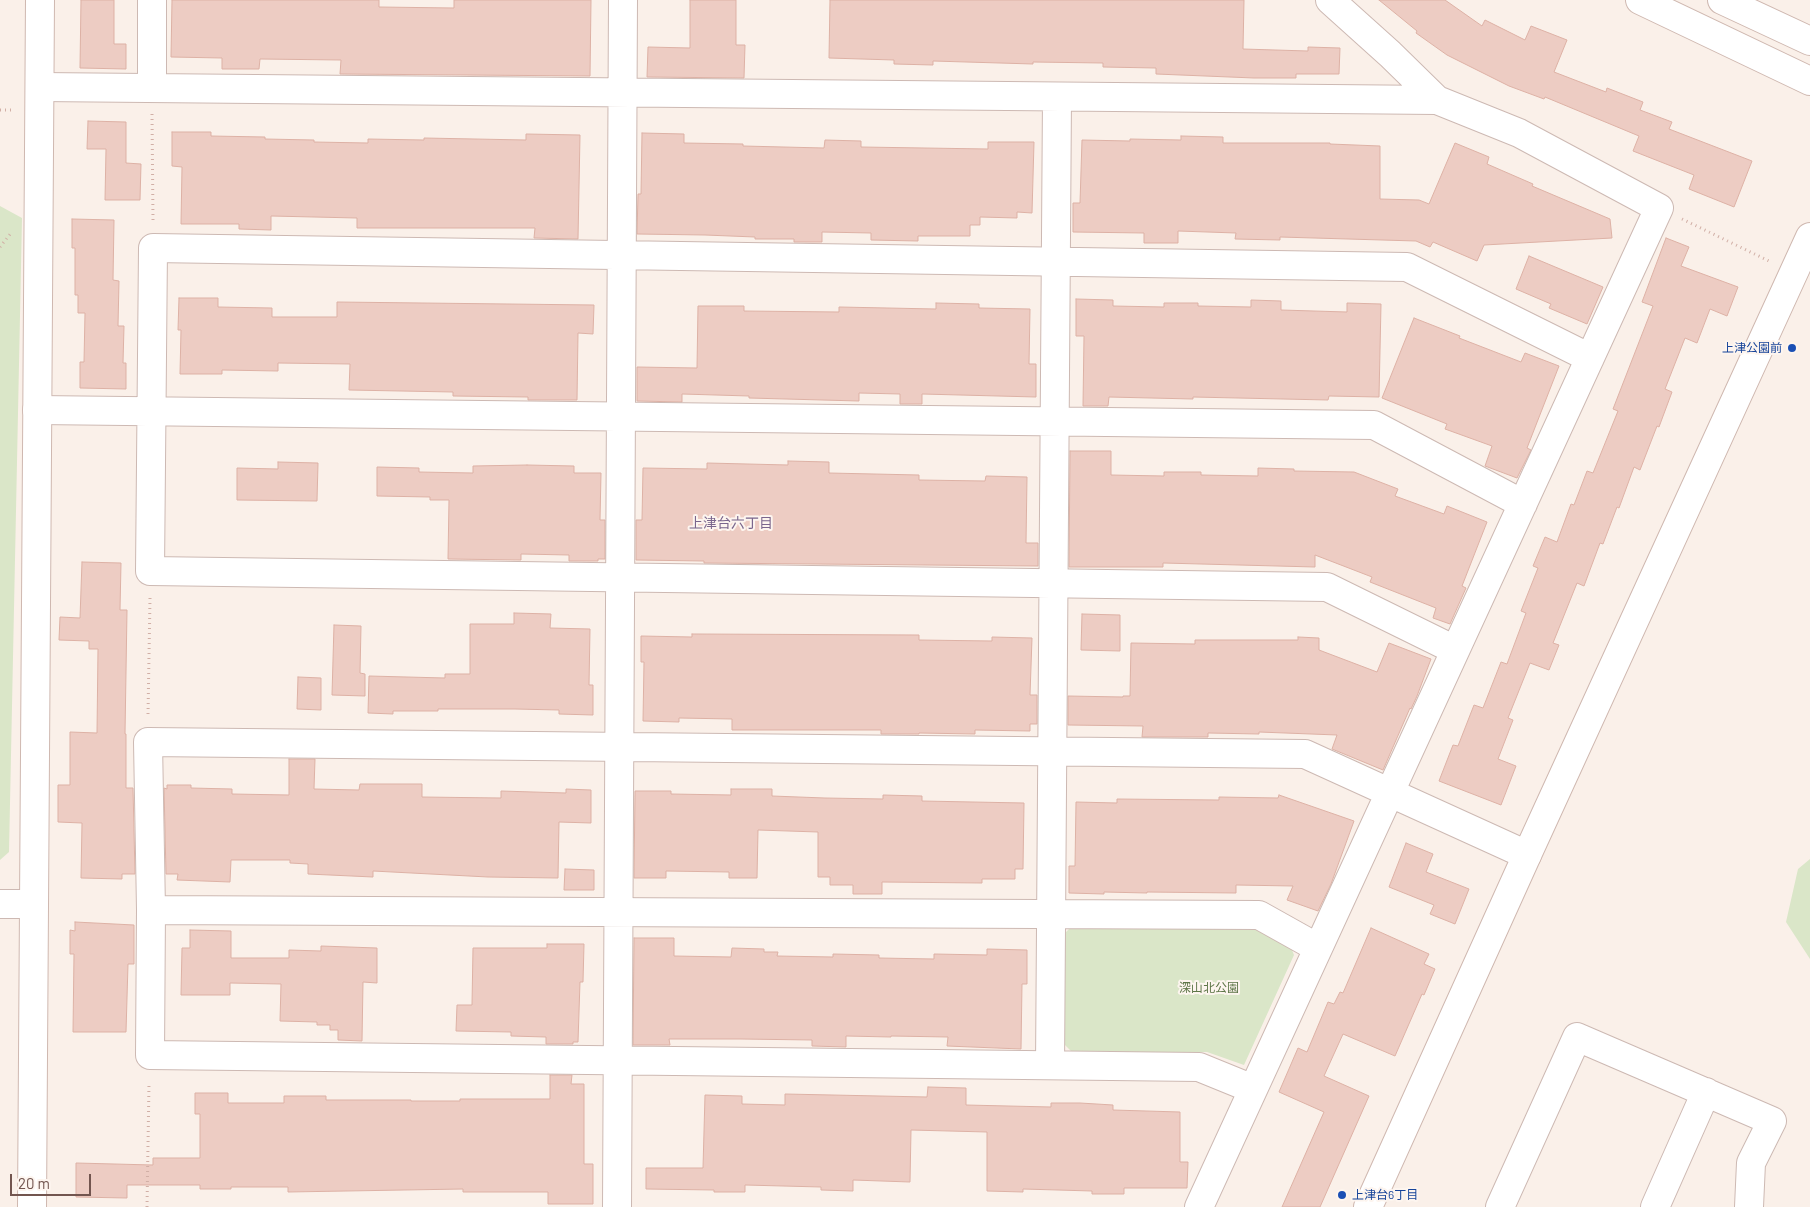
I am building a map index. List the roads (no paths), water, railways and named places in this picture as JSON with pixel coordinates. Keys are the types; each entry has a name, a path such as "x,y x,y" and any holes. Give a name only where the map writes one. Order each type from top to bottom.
{"street":[{"path":"32,1207 40,0"},
{"path":"152,0 152,88"},
{"path":"616,1207 622,0"},
{"path":"1330,0 1390,54 1437,100"},
{"path":"1640,0 1810,81"},
{"path":"1722,0 1810,41"},
{"path":"40,87 1437,100 1519,133 1659,208 1199,1207"},
{"path":"1050,1065 1057,97"},
{"path":"1368,1207 1810,237"},
{"path":"1456,650 1327,587 150,571 153,248 1407,266 1590,358"},
{"path":"37,410 1374,425 1523,504"},
{"path":"1253,1089 1199,1067 150,1055 151,910 148,742 1304,754 1527,855"},
{"path":"0,904 33,904"},
{"path":"151,910 1259,915 1318,948"},
{"path":"1500,1207 1577,1036 1772,1121 1750,1163 1749,1207"},
{"path":"1655,1207 1706,1092"}],"place":[{"name":"上津公園前","path":"1792,348"},
{"name":"上津台6丁目","path":"1342,1195"}],"district":[{"name":"上津台六丁目","path":"731,523"}],"park label":[{"name":"深山北公園","path":"1209,988"}]}
